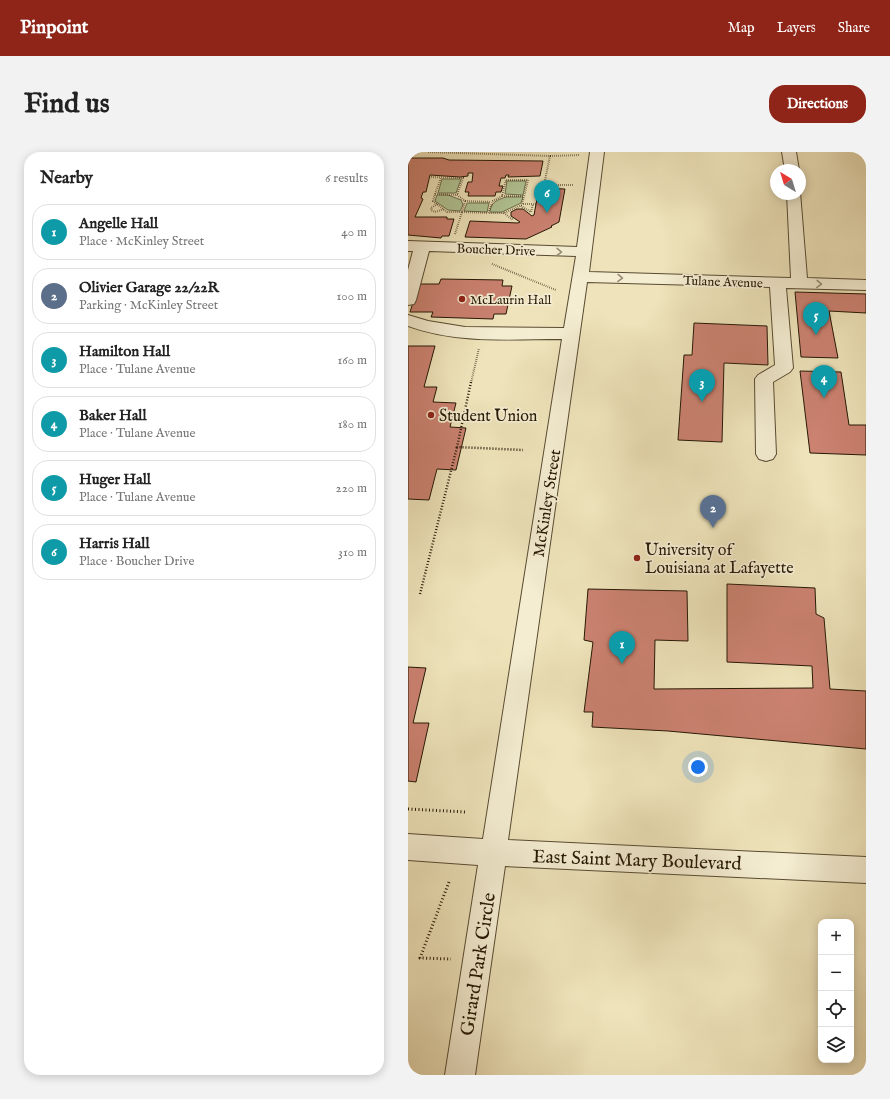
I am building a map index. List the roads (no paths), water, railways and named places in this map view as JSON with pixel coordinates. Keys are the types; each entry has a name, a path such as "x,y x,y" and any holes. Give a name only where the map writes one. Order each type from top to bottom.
{"street":[{"path":"789,152 791,164"},
{"name":"McKinley Street","path":"493,853 581,277 584,252 589,154"},
{"path":"794,200 799,283"},
{"path":"408,300 415,246"},
{"name":"Boucher Drive","path":"415,246 584,252"},
{"name":"Tulane Avenue","path":"581,277 866,286"},
{"path":"766,454 764,379 784,368 778,283"},
{"path":"408,320 449,331 572,334"},
{"name":"East Saint Mary Boulevard","path":"408,847 493,853 668,859 866,870"},
{"name":"Girard Park Circle","path":"460,1075 493,853"}],"place":[{"name":"Harris Hall","path":"547,213"},
{"name":"McLaurin Hall","path":"462,299"},
{"name":"Huger Hall","path":"816,335"},
{"name":"Baker Hall","path":"824,398"},
{"name":"Hamilton Hall","path":"702,402"},
{"name":"Student Union","path":"431,415"},
{"name":"Olivier Garage 22/22R","path":"713,528"},
{"name":"University of Louisiana at Lafayette","path":"637,558"},
{"name":"Angelle Hall","path":"622,664"}]}
